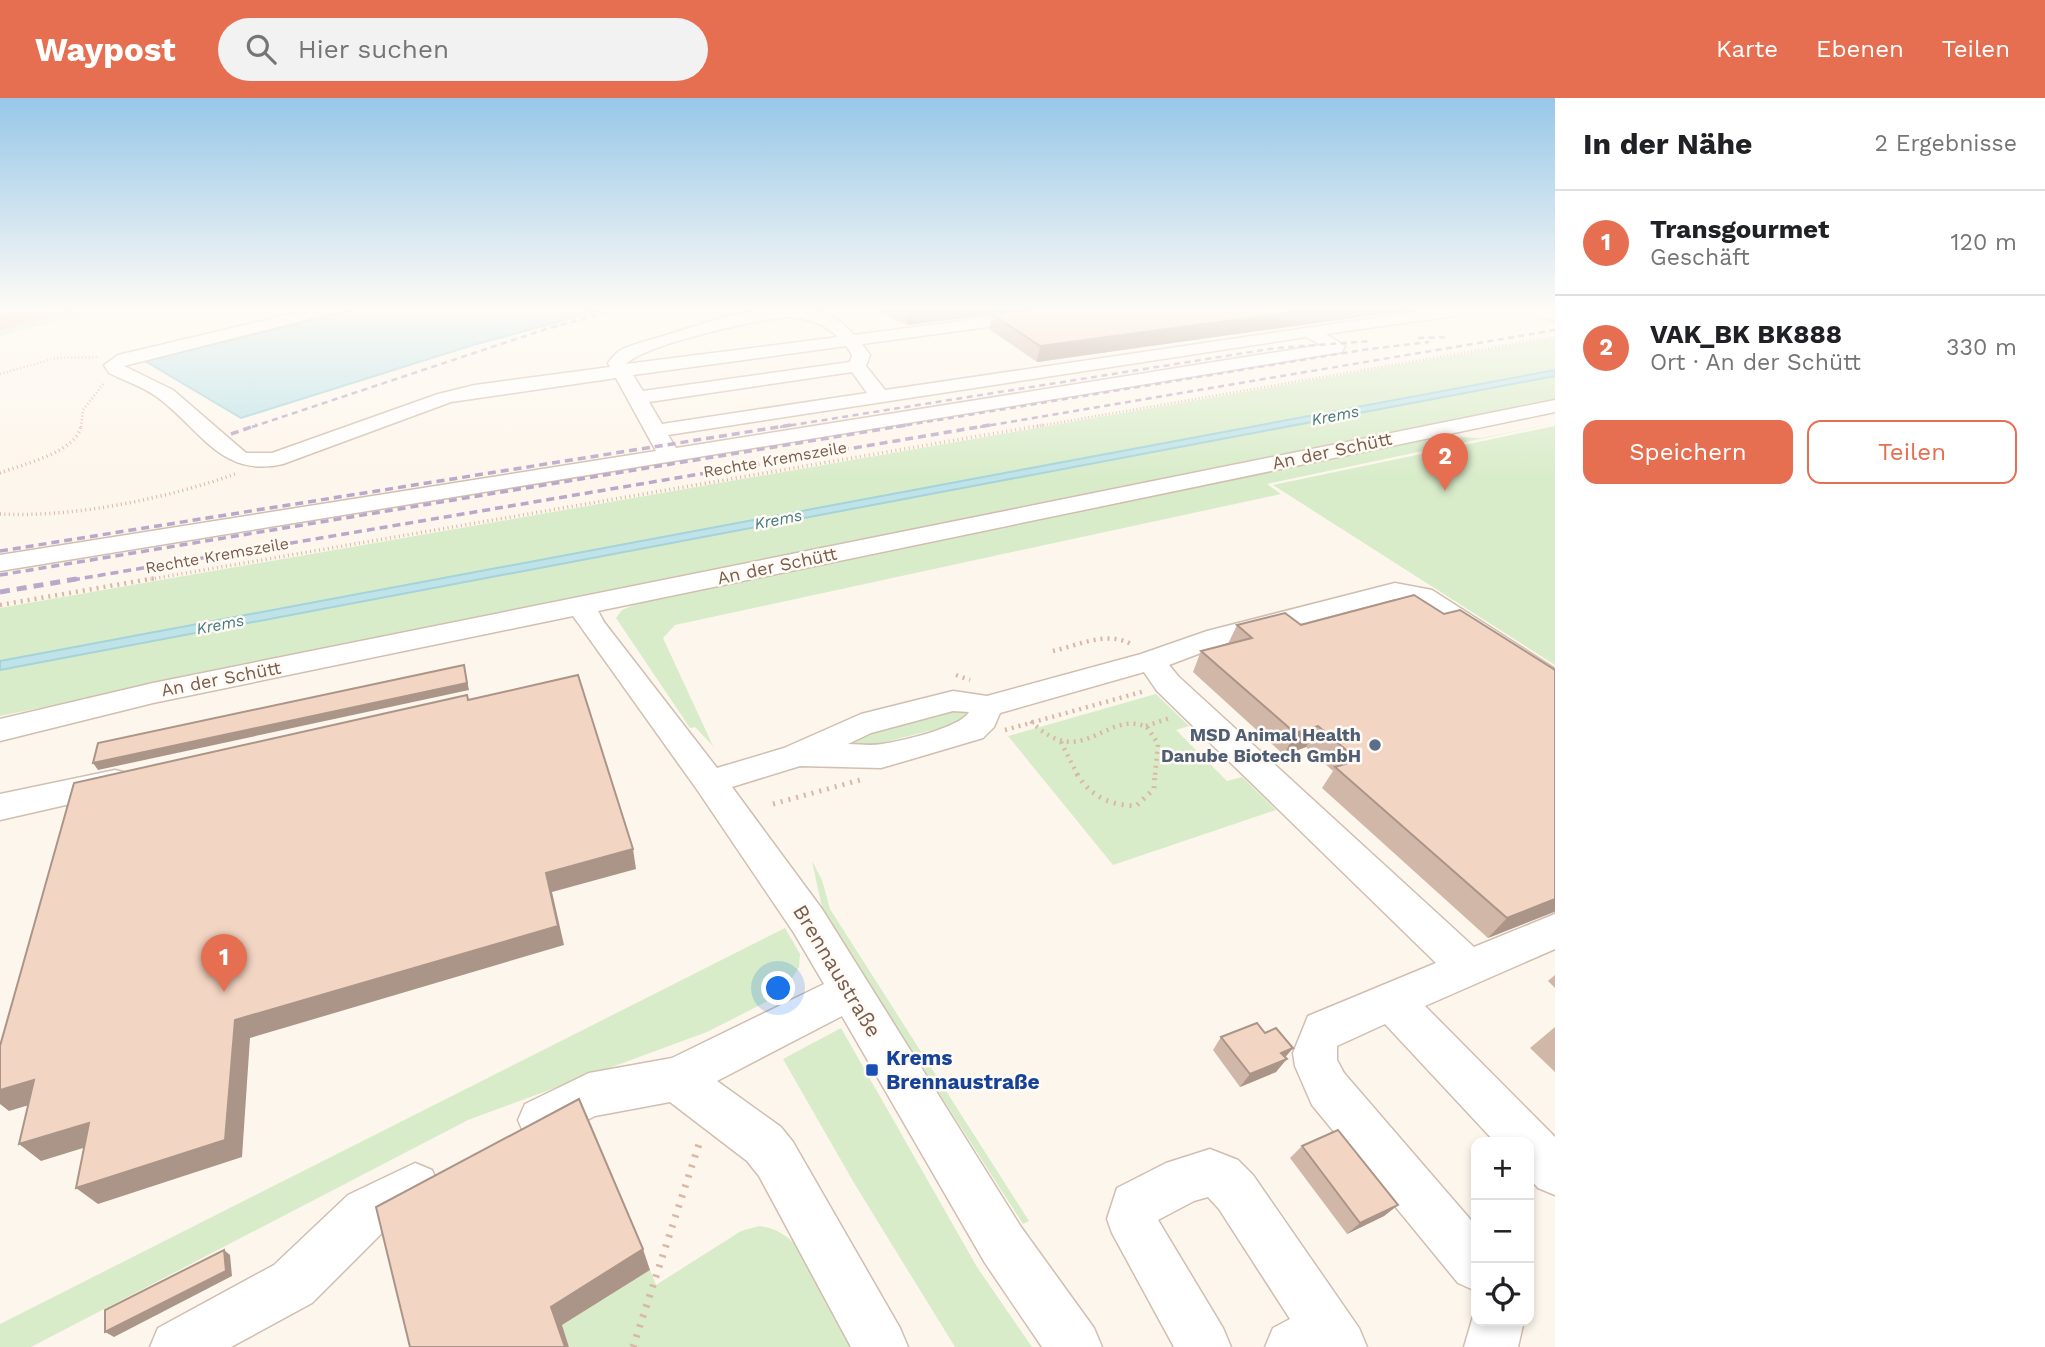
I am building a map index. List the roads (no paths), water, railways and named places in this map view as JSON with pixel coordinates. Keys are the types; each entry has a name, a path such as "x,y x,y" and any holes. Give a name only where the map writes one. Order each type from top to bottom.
{"street":[{"path":"121,365 166,394 239,458 256,461 275,459 460,394 663,365"},
{"path":"618,365 669,455"},
{"path":"656,431 1089,365"},
{"path":"0,563 1228,365"},
{"path":"637,398 856,366 880,397"},
{"name":"An der Schütt","path":"0,730 153,693 1555,406"},
{"path":"1444,429 1477,431 1555,415"},
{"path":"710,782 796,756 881,756 972,730 983,719 986,706 1151,661 1217,637 1395,591 1423,596 1555,683"},
{"name":"Brennaustraße","path":"582,606 591,624 710,782 808,921 1003,1245 1075,1347"},
{"path":"1151,661 1168,684 1468,967"},
{"path":"0,807 148,774"},
{"path":"1474,1263 1328,1089 1316,1065 1314,1045 1324,1030 1555,931"},
{"path":"502,1141 589,1095 694,1092 850,991"},
{"path":"1390,1000 1522,1137"},
{"path":"694,1092 764,1144 776,1159 881,1347"},
{"path":"1534,1149 1555,1171"},
{"path":"177,1347 293,1284 366,1213 453,1167"},
{"path":"1204,1347 1136,1233 1132,1219 1135,1206 1144,1199 1200,1174 1212,1173 1225,1179 1236,1192 1320,1341"},
{"path":"1491,1347 1496,1326"}],"water":[{"path":"152,365 409,365 241,418"},
{"name":"Krems","path":"1555,370 1555,376 0,670 0,661"}],"railway":[{"path":"252,427 437,365"},
{"path":"780,427 1167,365"},
{"path":"896,427 1269,365"},
{"path":"980,427 1346,365"},
{"path":"231,434 257,425"},
{"path":"0,551 791,425"},
{"path":"0,575 907,425"},
{"path":"72,580 990,425"},
{"path":"0,592 82,578"}],"place":[{"name":"VAK_BK BK888","path":"1445,491"},
{"name":"MSD Animal Health Danube Biotech GmbH","path":"1375,745"},
{"name":"Transgourmet","path":"224,992"},
{"name":"Krems Brennaustraße","path":"872,1070"}]}
